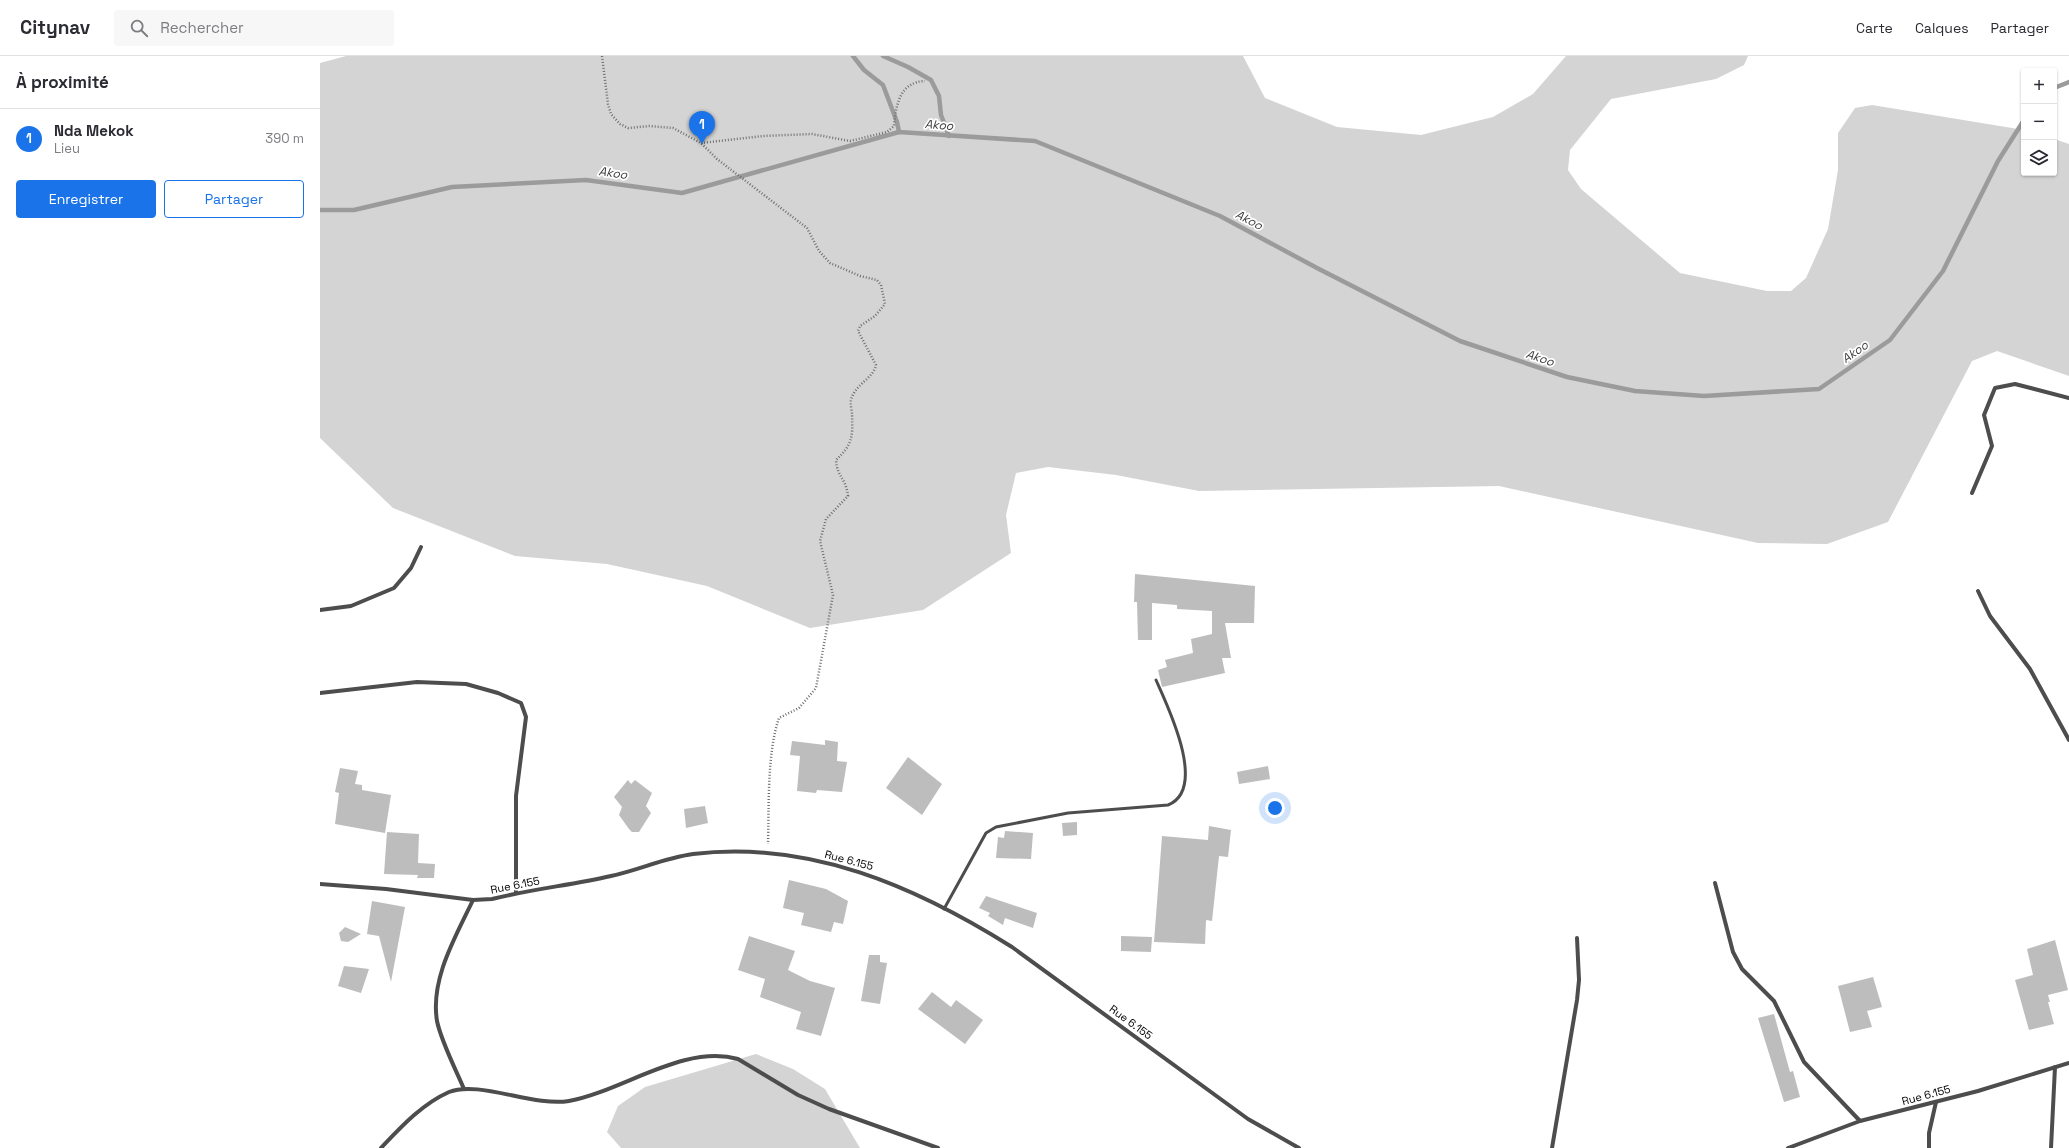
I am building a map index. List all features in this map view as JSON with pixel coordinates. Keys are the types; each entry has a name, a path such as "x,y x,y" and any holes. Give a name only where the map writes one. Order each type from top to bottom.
{"street":[{"path":"1972,493 1992,446 1984,415 1995,388 2015,384 2069,398"},
{"path":"320,610 351,606 394,588 411,568 421,547"},
{"path":"1978,591 1990,616 2030,669 2069,740"},
{"path":"320,693 418,682 466,684 498,693 521,702 526,717 516,796 516,893"},
{"name":"Rue 6.155","path":"320,884 386,889 474,900 492,899 516,893 612,876 673,858 729,852 767,853 802,857 866,874 978,926 1012,947 1248,1118 1299,1148"},
{"path":"1715,883 1733,952 1742,969 1774,1001 1804,1062 1860,1121"},
{"path":"464,1089 438,1023 436,1008 441,977 449,951 474,900"},
{"path":"1552,1148 1577,1000 1578,980 1576,938"},
{"path":"381,1148 422,1108 450,1092 464,1089 492,1092 536,1101 568,1101 607,1090 677,1061 696,1057 729,1056 738,1059 798,1095 829,1110 938,1148"},
{"name":"Rue 6.155","path":"1788,1148 1860,1121 1936,1102 2069,1063"},
{"path":"2051,1148 2055,1067"},
{"path":"1929,1148 1929,1133 1936,1102"}],"lane":[{"path":"944,909 986,833 996,827 1068,813 1168,805 1176,802 1185,785 1186,775 1179,740 1156,680"}],"path":[{"path":"602,56 608,104 611,114 620,124 628,128 650,126 673,128 701,144 717,159 807,228 819,251 830,263 860,276 877,280 881,285 885,304 875,316 860,326 858,331 876,365 875,372 861,382 851,399 853,435 847,450 836,460 837,471 847,484 848,496 826,518 820,541 833,595 816,688 799,708 778,718 776,724 772,760 767,853"},
{"path":"701,144 763,136 812,134 850,142 888,132 894,126 896,108 901,94 911,86 924,81"}],"shaded area":[{"path":"346,56 1243,56 1265,98 1337,127 1421,135 1493,117 1533,94 1566,56 1748,56 1744,65 1716,79 1611,99 1570,150 1568,170 1581,189 1680,273 1767,291 1791,291 1806,278 1828,229 1838,170 1838,133 1855,108 1872,105 2021,130 2021,176 2057,176 2057,140 2069,144 2069,376 1997,351 1972,361 1888,522 1827,544 1758,543 1499,486 1199,491 1116,475 1048,467 1016,473 1006,515 1011,553 923,610 810,628 707,586 607,564 515,556 393,508 320,438 320,63"},
{"path":"756,1054 793,1069 825,1089 860,1148 621,1148 607,1132 618,1106 645,1087"}],"building":[{"path":"1135,574 1255,586 1254,623 1225,623 1231,658 1222,658 1225,673 1162,687 1158,670 1167,667 1165,660 1193,653 1191,639 1212,634 1212,611 1177,609 1177,605 1152,603 1152,640 1138,640 1137,602 1134,602"},
{"path":"825,740 838,742 837,761 847,762 842,792 817,790 816,793 797,791 800,756 790,755 792,741 825,745"},
{"path":"908,757 942,784 922,815 886,788"},
{"path":"1268,766 1270,779 1239,784 1237,772"},
{"path":"340,768 358,771 355,784 362,785 362,790 391,795 385,833 335,824 339,793 335,792"},
{"path":"628,780 631,784 635,780 652,793 646,806 651,813 639,832 632,832 619,815 622,807 614,797"},
{"path":"705,806 708,823 686,828 684,809"},
{"path":"1077,822 1077,835 1063,836 1062,823"},
{"path":"1209,826 1231,830 1228,857 1219,856 1212,921 1206,920 1205,944 1154,942 1162,836 1208,840"},
{"path":"1005,831 1033,833 1031,859 996,858 998,837 1004,838"},
{"path":"387,832 419,834 418,863 435,864 434,878 417,878 418,875 384,874"},
{"path":"789,880 826,889 848,901 843,924 834,922 831,932 801,925 804,913 783,908"},
{"path":"986,896 1037,913 1033,928 1005,918 1003,925 988,916 990,913 979,908"},
{"path":"372,901 405,907 391,982 379,936 367,934"},
{"path":"345,927 361,934 348,942 341,941 339,933"},
{"path":"749,936 795,951 788,970 810,981 835,988 821,1036 796,1029 801,1012 760,997 765,979 738,970"},
{"path":"1121,936 1152,937 1151,952 1121,951"},
{"path":"2055,940 2068,990 2048,995 2050,1002 2048,1002 2054,1024 2029,1030 2015,980 2033,975 2027,949"},
{"path":"869,955 880,955 880,962 887,963 880,1004 861,1001"},
{"path":"344,966 369,969 361,993 338,986"},
{"path":"1873,977 1882,1007 1867,1011 1872,1027 1850,1032 1838,986"},
{"path":"932,992 951,1007 956,1000 983,1020 965,1044 918,1009"},
{"path":"1774,1014 1790,1072 1793,1071 1800,1097 1784,1102 1758,1018"}],"waterway":[{"path":"853,56 864,70 883,85 897,122 899,132"},
{"path":"883,56 908,67 931,80 939,96 941,115 949,136"},
{"name":"Akoo","path":"2057,87 2069,82"},
{"name":"Akoo","path":"320,210 354,210 452,187 586,180 682,193 899,132 1035,141 1220,216 1317,268 1460,341 1567,377 1635,391 1704,396 1819,389 1890,340 1943,271 1998,161 2021,125"}],"place":[{"name":"Nda Mekok","path":"702,144"}]}
